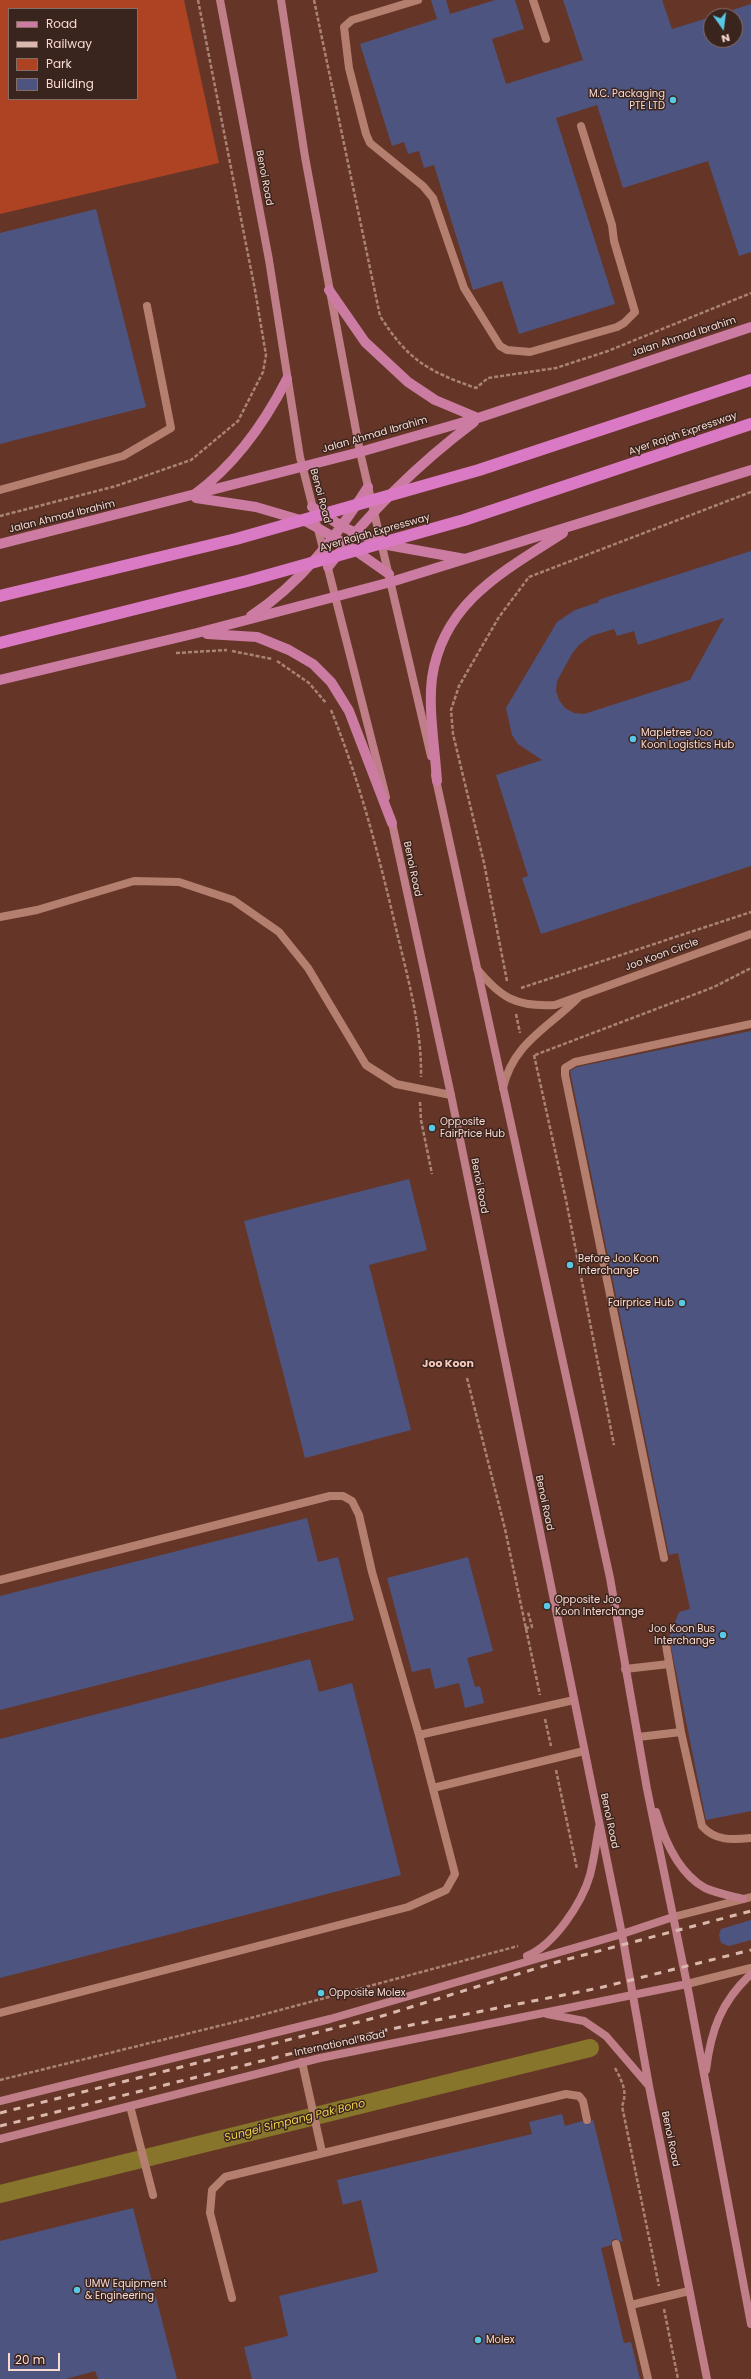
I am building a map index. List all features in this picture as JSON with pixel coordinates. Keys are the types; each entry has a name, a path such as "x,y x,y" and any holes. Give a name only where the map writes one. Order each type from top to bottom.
{"highway":[{"path":"0,596 236,539 479,470 751,380"},
{"name":"Ayer Rajah Expressway","path":"0,643 247,581 464,520 751,424"}],"main road":[{"name":"Benoi Road","path":"220,0 269,260 302,467 336,596 392,823 451,1095 622,1934 649,2086 707,2379"},
{"path":"281,0 305,157 360,452 437,781 502,1090 610,1578 647,1789 687,1984 751,2324"},
{"path":"328,567 374,510 431,454 478,418 435,400 408,382 365,342 329,290"},
{"name":"Jalan Ahmad Ibrahim","path":"0,544 190,498 478,418 751,327"},
{"path":"190,498 214,479 240,453 270,412 287,379"},
{"path":"0,680 197,633 336,596 390,578 467,559 573,527 751,470"},
{"path":"242,621 274,601 317,560 342,527 368,487"},
{"path":"190,498 256,507 307,522 346,544 390,578"},
{"path":"312,507 342,527 382,544 467,559"},
{"path":"437,781 432,679 437,653 447,630 469,600 487,585 573,527"},
{"path":"197,633 257,637 289,650 312,664 331,682 349,711 392,823"},
{"path":"647,1789 651,1794 664,1840 689,1876 705,1888 747,1898"},
{"path":"490,1971 535,1953 556,1935 575,1908 590,1876 599,1822"},
{"path":"0,2101 330,2019 490,1971 622,1934 673,1917"},
{"path":"705,2077 710,2041 720,2012 738,1986 751,1974"},
{"name":"International Road","path":"0,2139 302,2062 687,1984"},
{"path":"542,2013 584,2021 606,2036 649,2086"}],"street":[{"path":"418,0 352,20 344,27 349,68 364,127 370,143 423,186 433,198 467,295 494,339 500,346 507,350 530,352 617,327 624,323 635,312 614,241 612,225 581,126"},
{"path":"533,0 546,39"},
{"path":"0,490 123,456 172,428 147,306"},
{"path":"0,917 37,910 134,881 179,882 233,900 279,932 308,968 366,1065 396,1084 451,1095"},
{"name":"Joo Koon Circle","path":"476,968 493,988 506,998 536,1006 555,1005 751,934"},
{"name":"Joo Koon Circle","path":"502,1090 511,1063 522,1049 580,996"},
{"path":"664,1558 564,1075 565,1068 575,1062 751,1024"},
{"path":"0,1580 330,1496 343,1496 352,1501 359,1515 372,1572 419,1735 455,1874 446,1890 434,1897 408,1907 0,2013"},
{"path":"666,1645 681,1732 702,1826 709,1834 727,1840 751,1838"},
{"path":"625,1668 669,1664"},
{"path":"419,1735 574,1700"},
{"path":"638,1737 681,1732"},
{"path":"433,1788 584,1751"},
{"path":"673,1917 747,1898"},
{"path":"687,1984 751,1968"},
{"path":"302,2062 322,2151"},
{"path":"232,2298 210,2213 212,2190 225,2177 322,2151 566,2094 579,2096 583,2102 587,2120"},
{"path":"130,2106 152,2194"},
{"path":"616,2244 648,2379"},
{"path":"631,2305 689,2290"}],"path":[{"path":"0,516 116,486 191,460 238,422 263,372 266,356 255,290 198,0"},
{"path":"751,492 530,577 498,617 459,686 451,710 453,734 484,863 508,988 514,1001 522,1049 534,1055 714,987 751,968"},
{"path":"173,654 231,650 275,660 309,683 329,707 347,750 380,857 404,963 421,1056 421,1120 432,1174"},
{"path":"508,988 518,989 751,912"},
{"path":"534,1055 560,1171 614,1445"},
{"path":"467,1378 505,1529 577,1865 577,1876"},
{"path":"525,1628 532,1627 528,1612"},
{"path":"0,2080 243,2020 520,1945"},
{"path":"612,2063 624,2084 625,2093 622,2106 678,2379"}],"green space":[{"path":"0,0 184,0 219,163 0,214"}],"building":[{"path":"431,0 446,0 450,14 495,0 515,0 524,29 492,39 506,84 583,60 563,0 662,0 672,29 703,19 703,48 743,48 743,8 739,8 751,4 751,252 739,256 708,161 623,188 597,105 556,118 615,304 519,334 502,281 473,290 434,165 424,168 419,151 408,154 404,142 392,146 360,44 437,19"},
{"path":"96,209 146,407 0,444 0,233"},
{"name":"Mapletree Joo Koon Logistics Hub","path":"751,551 751,866 541,934 522,878 528,876 496,775 542,760 518,744 512,735 506,708 557,622 575,610 599,602 598,600","holes":["724,618 690,680 584,714 574,713 565,708 559,700 556,691 557,681 573,652 580,644 591,636 614,629 617,636 634,631 638,645"]},
{"name":"Fairprice Hub","path":"751,1031 751,1811 706,1820 669,1637 679,1612 690,1609 678,1553 669,1555 570,1071 577,1067"},
{"path":"409,1179 427,1250 369,1265 411,1430 305,1458 244,1221"},
{"path":"307,1518 318,1562 338,1557 354,1620 0,1710 0,1596"},
{"path":"468,1557 493,1651 467,1658 475,1687 480,1686 484,1703 465,1708 459,1683 435,1689 430,1668 412,1672 387,1578"},
{"path":"310,1659 319,1692 352,1683 401,1875 0,1978 0,1739"},
{"path":"751,1920 751,1940 729,1946 721,1943 719,1935 721,1929"},
{"path":"562,2114 565,2126 582,2121 588,2125 593,2119 623,2242 615,2239 612,2240 611,2245 601,2248 624,2343 631,2342 640,2379 252,2379 244,2347 288,2336 279,2296 378,2272 361,2200 343,2205 337,2180 532,2134 529,2122"},
{"name":"UMW Equipment & Engineering","path":"133,2208 177,2379 98,2379 95,2371 66,2379 0,2379 0,2241"}],"waterway":[{"name":"Sungei Simpang Pak Bono","path":"0,2194 590,2048"}],"railway":[{"path":"0,2113 382,2016 557,1962 751,1911"},
{"path":"0,2126 386,2030 599,1988 751,1950"}],"place":[{"name":"M.C. Packaging PTE LTD","path":"673,100"},
{"name":"Mapletree Joo Koon Logistics Hub","path":"633,739"},
{"name":"Opposite FairPrice Hub","path":"432,1128"},
{"name":"Before Joo Koon Interchange","path":"570,1265"},
{"name":"Fairprice Hub","path":"682,1303"},
{"name":"Opposite Joo Koon Interchange","path":"547,1606"},
{"name":"Joo Koon Bus Interchange","path":"723,1635"},
{"name":"Opposite Molex","path":"321,1993"},
{"name":"UMW Equipment & Engineering","path":"77,2290"},
{"name":"Molex","path":"478,2340"}],"district":[{"name":"Joo Koon","path":"448,1364"}]}
